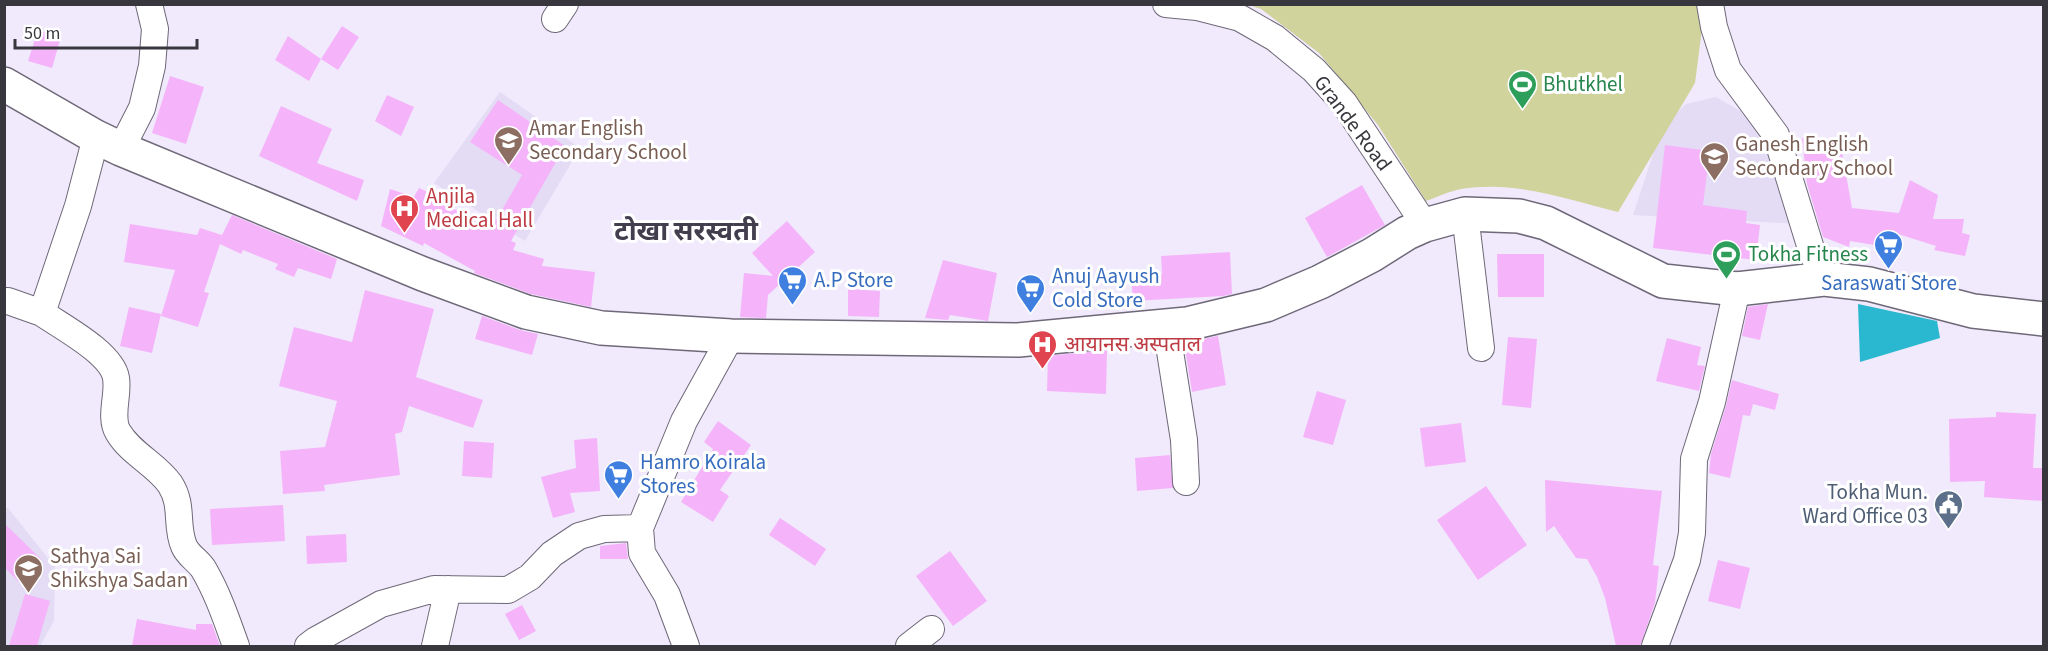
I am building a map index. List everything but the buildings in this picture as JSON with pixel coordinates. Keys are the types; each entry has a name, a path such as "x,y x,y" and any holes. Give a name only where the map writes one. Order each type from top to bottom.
{"main road":[{"path":"4,84 109,143 423,274 526,312 602,328 731,336 1018,340 1187,324 1266,305 1320,282 1372,255 1407,233 1425,225 1465,214 1519,216 1546,223 1663,281 1737,289 1824,279 1869,285 1973,310 2043,319"}],"street":[{"path":"42,313 78,206 109,143 142,108 152,66 155,29 149,4"},
{"name":"Grande Road","path":"1167,4 1197,7 1240,18 1275,38 1314,70 1344,103 1425,225"},
{"path":"1710,4 1714,27 1728,70 1776,135 1812,252 1824,279"},
{"path":"1465,214 1481,348"},
{"path":"1655,646 1687,560 1692,533 1694,459 1712,402 1737,289"},
{"path":"4,302 8,301 42,313 99,352 112,367 116,378 114,408 116,430 128,445 169,483 178,501 183,544 188,553 204,568 236,646"},
{"path":"1166,326 1184,440 1185,482"},
{"path":"686,646 667,595 642,552 640,528 684,421 731,336"},
{"path":"309,646 381,604 434,589 508,590 530,577 552,554 579,536 604,529 640,528"},
{"path":"435,646 448,589"},
{"path":"911,646 931,629"}],"shaded area":[{"name":"Amar English Secondary School","path":"500,92 580,148 525,241 434,183"},
{"name":"Ganesh English Secondary School","path":"1716,97 1740,111 1773,149 1800,224 1633,215 1662,127 1686,104"},
{"name":"Sathya Sai Shikshya Sadan","path":"8,508 55,567 54,621 40,646 5,646 4,510"}],"green space":[{"name":"Bhutkhel","path":"1249,5 1697,5 1702,29 1695,83 1618,212 1540,192 1501,187 1461,189 1426,201 1378,125 1319,53 1261,9"}],"water":[{"path":"1858,304 1937,321 1940,338 1860,362"}],"place":[{"name":"Bhutkhel","path":"1522,110"},
{"name":"Amar English Secondary School","path":"508,166"},
{"name":"Ganesh English Secondary School","path":"1714,182"},
{"name":"Anjila Medical Hall","path":"405,234"},
{"name":"Saraswati Store","path":"1889,270"},
{"name":"Tokha Fitness","path":"1727,280"},
{"name":"A.P Store","path":"793,306"},
{"name":"Anuj Aayush Cold Store","path":"1031,314"},
{"name":"आयानस अस्पताल","path":"1043,370"},
{"name":"Hamro Koirala Stores","path":"619,500"},
{"name":"Tokha Mun. Ward Office 03","path":"1949,530"},
{"name":"Sathya Sai Shikshya Sadan","path":"29,594"}],"district":[{"name":"टोखा सरस्वती","path":"686,231"}]}
